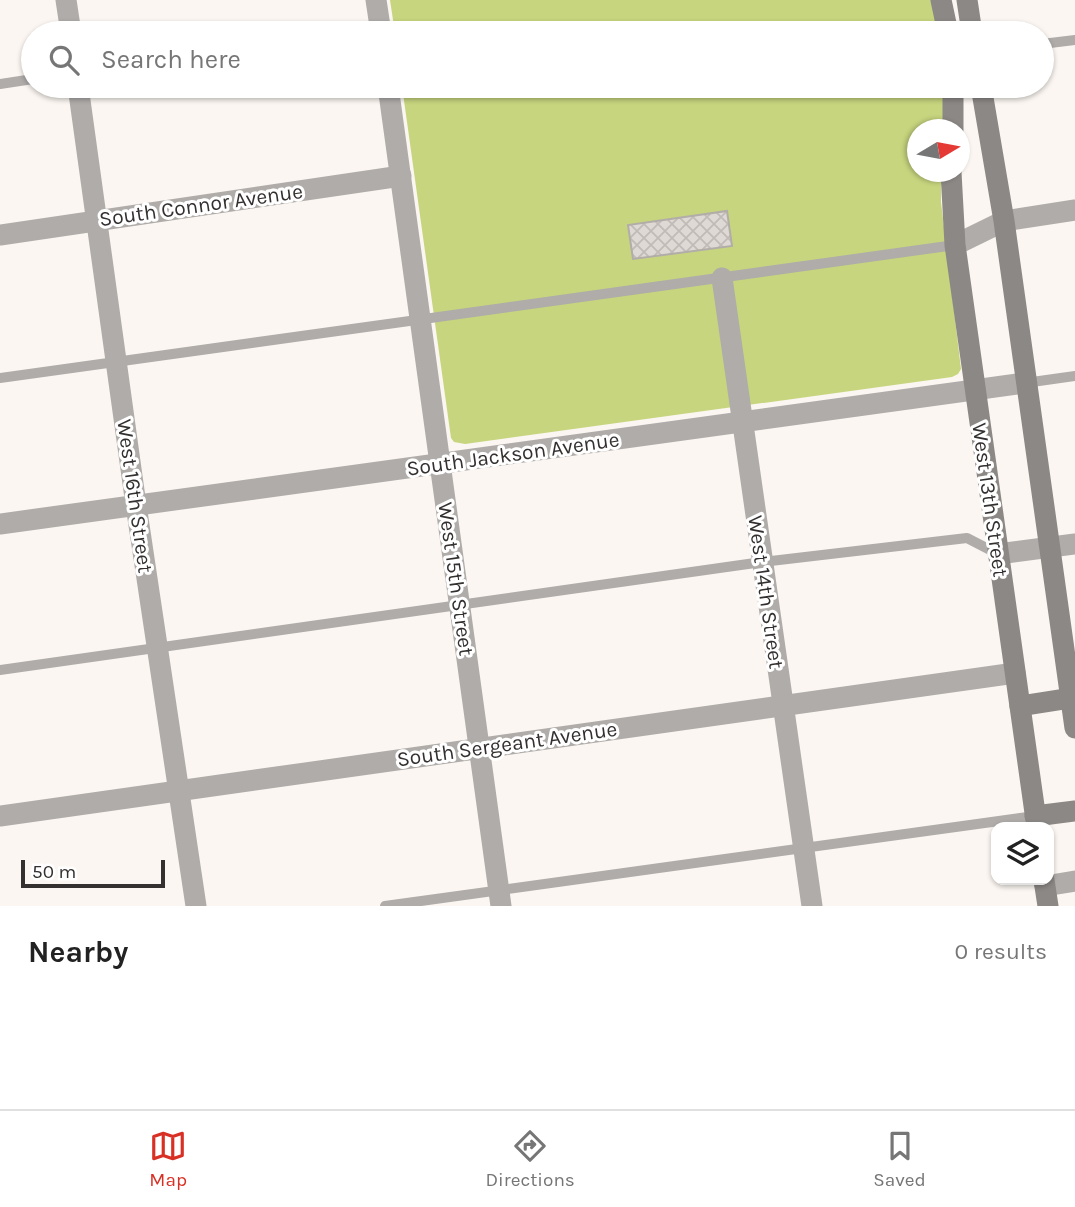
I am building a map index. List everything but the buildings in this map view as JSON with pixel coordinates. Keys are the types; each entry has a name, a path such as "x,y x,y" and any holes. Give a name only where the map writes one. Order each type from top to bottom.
{"street":[{"path":"66,0 69,21"},
{"path":"376,0 379,21"},
{"path":"940,0 945,21"},
{"path":"967,0 970,21"},
{"name":"West 16th Street","path":"80,98 156,648 195,906"},
{"name":"West 15th Street","path":"390,98 500,898"},
{"path":"953,98 953,119"},
{"path":"983,98 1004,221 1075,728"},
{"name":"South Connor Avenue","path":"0,234 401,176"},
{"name":"West 13th Street","path":"952,182 955,245 1036,822"},
{"path":"955,245 1004,221 1075,210"},
{"name":"West 14th Street","path":"722,278 811,906"},
{"name":"South Jackson Avenue","path":"0,524 1025,383"},
{"path":"998,554 1075,544"},
{"name":"South Sergeant Avenue","path":"0,816 1015,673"},
{"path":"1020,706 1070,698"},
{"path":"1036,822 1075,811"},
{"path":"1046,891 1075,881"}],"lane":[{"path":"1054,43 1075,40"},
{"path":"0,84 21,81"},
{"path":"0,378 955,245"},
{"path":"1025,383 1075,376"},
{"path":"0,670 762,562 967,538 998,554"},
{"path":"385,906 500,898 803,849 991,827"}],"green space":[{"path":"390,0 937,0 941,21 393,21"},
{"path":"404,98 947,98 946,119 907,119 907,182 941,182 941,202 961,369 958,374 952,377 465,444 454,442 451,438"}]}
